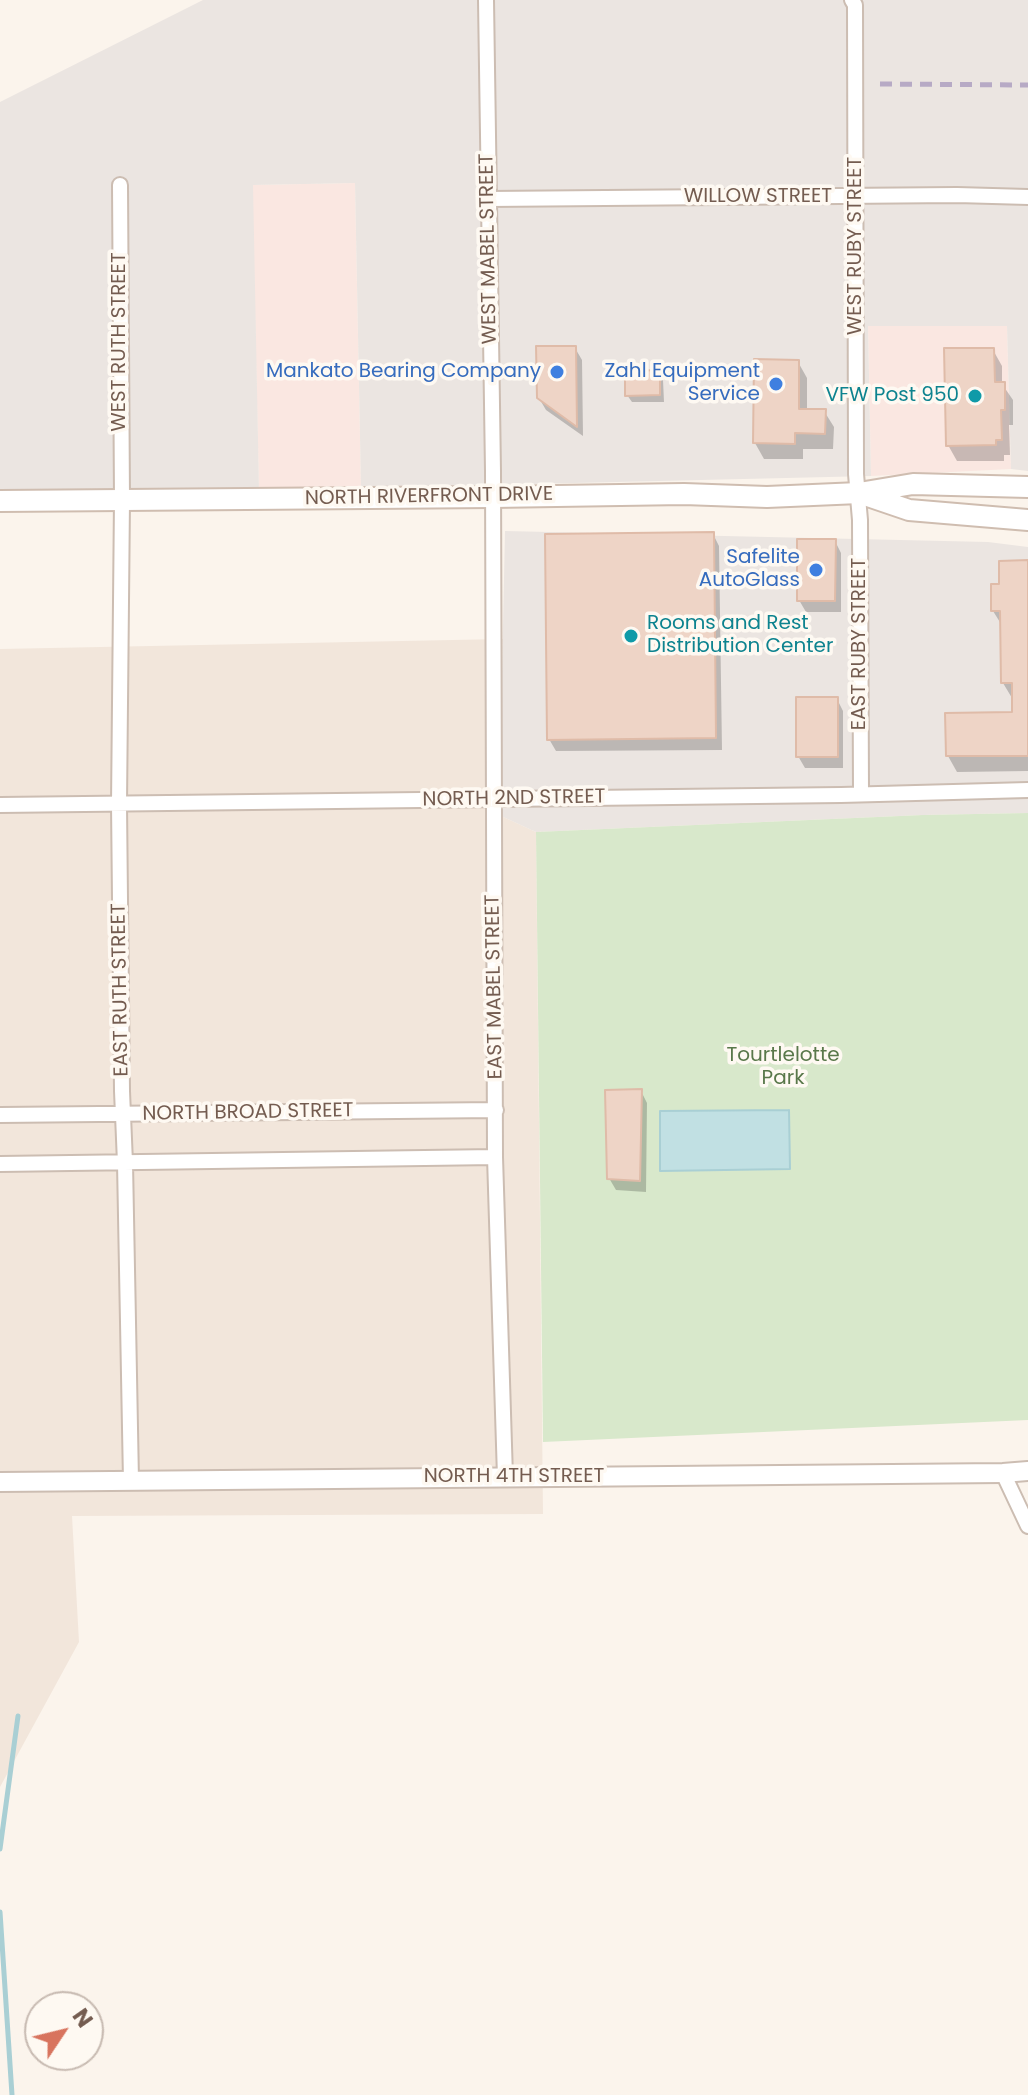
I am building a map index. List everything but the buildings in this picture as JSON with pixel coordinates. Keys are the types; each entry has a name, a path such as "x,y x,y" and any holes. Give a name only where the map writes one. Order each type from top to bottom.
{"main road":[{"name":"NORTH RIVERFRONT DRIVE","path":"0,501 684,494 767,497 859,493 913,484 1028,487"},
{"name":"NORTH RIVERFRONT DRIVE","path":"859,493 909,510 1028,520"}],"street":[{"name":"WEST MABEL STREET","path":"486,0 493,497"},
{"name":"WEST RUBY STREET","path":"852,0 855,5 856,458 859,493"},
{"name":"WEST RUTH STREET","path":"120,185 122,500"},
{"name":"WILLOW STREET","path":"488,199 1028,197"},
{"name":"EAST RUBY STREET","path":"859,493 861,794"},
{"name":"EAST MABEL STREET","path":"493,497 495,1157 505,1477"},
{"name":"EAST RUTH STREET","path":"122,500 119,804 131,1481"},
{"name":"NORTH 2ND STREET","path":"0,805 1028,790"},
{"name":"NORTH BROAD STREET","path":"0,1115 496,1110"},
{"path":"0,1164 495,1157"},
{"name":"NORTH 4TH STREET","path":"0,1482 1028,1471"},
{"path":"1003,1473 1028,1526"}],"shaded area":[{"path":"203,0 1028,0 1028,471 1011,469 1007,326 868,326 871,476 361,488 355,183 253,185 259,490 0,490 0,102"},
{"path":"355,183 361,488 259,490 252,185"},
{"path":"868,326 1007,326 1011,469 871,476"},
{"path":"505,531 988,542 1028,547 1028,813 536,832 499,815"},
{"path":"503,639 499,815 536,832 543,1514 72,1516 79,1642 0,1787 0,649"}],"green space":[{"name":"Tourtlelotte Park","path":"1028,813 1028,1420 543,1442 536,832"}],"water":[{"path":"789,1110 790,1169 660,1171 660,1111"}],"waterway":[{"path":"0,1849 18,1716"},
{"path":"0,1912 12,2095"}],"railway":[{"path":"880,84 1028,85"}],"place":[{"name":"Mankato Bearing Company","path":"557,372"},
{"name":"Zahl Equipment Service","path":"776,384"},
{"name":"VFW Post 950","path":"975,396"},
{"name":"Safelite AutoGlass","path":"816,570"},
{"name":"Rooms and Rest Distribution Center","path":"631,636"}]}
